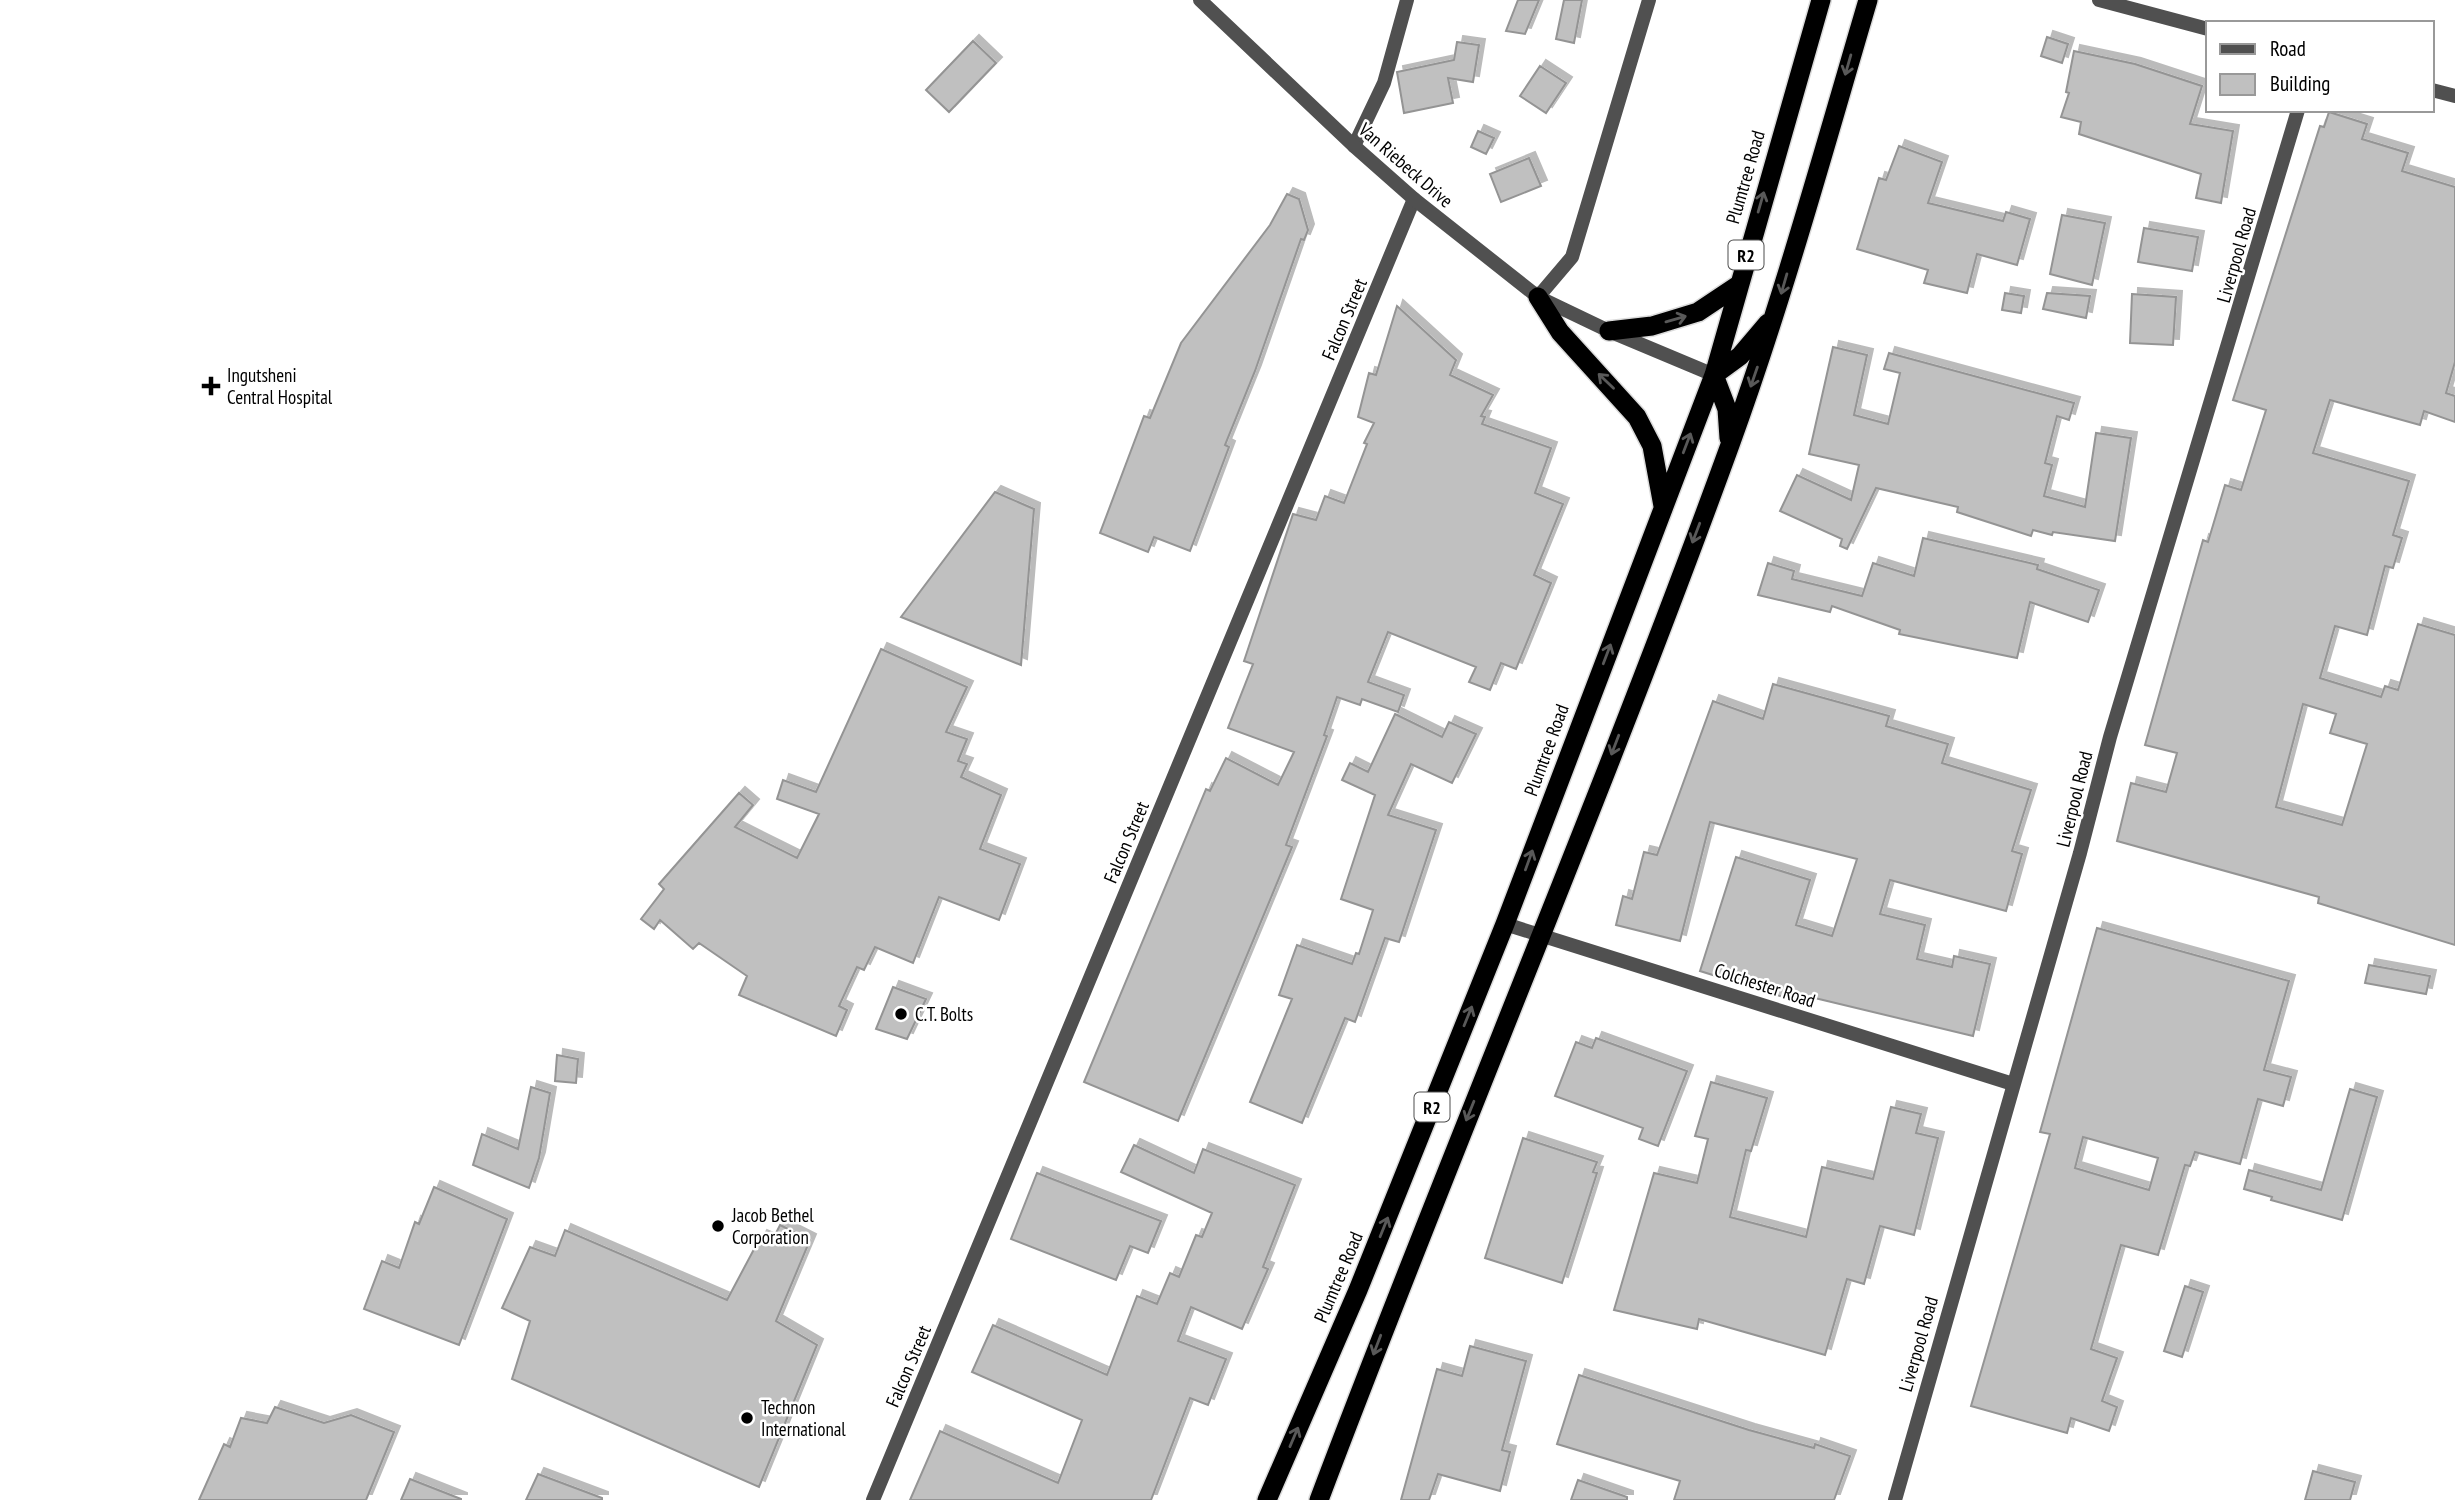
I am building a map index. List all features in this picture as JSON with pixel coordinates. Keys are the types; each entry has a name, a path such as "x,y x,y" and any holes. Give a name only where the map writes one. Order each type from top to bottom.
{"highway":[{"name":"Plumtree Road","path":"1267,1500 1358,1290 1506,924 1714,375 1737,286 1821,0"},
{"name":"R2","path":"1319,1500 1401,1282 1542,934 1730,446 1776,313 1868,0"},
{"path":"1609,331 1652,326 1698,312 1737,286"},
{"path":"1538,297 1560,332 1637,417 1652,446 1663,507"},
{"path":"1730,446 1727,409 1714,375 1740,356 1776,313"}],"street":[{"name":"Van Riebeck Drive","path":"1200,0 1414,199 1538,297 1609,331 1714,375"},
{"path":"1354,146 1384,83 1407,0"},
{"path":"1538,297 1572,257 1649,0"},
{"path":"2099,0 2206,28"},
{"path":"2434,91 2455,96"},
{"name":"Liverpool Road","path":"1895,1500 2080,853 2110,737 2297,112"},
{"name":"Falcon Street","path":"873,1500 1414,199"},
{"name":"Colchester Road","path":"1506,924 2013,1084"}],"building":[{"path":"1518,0 1539,0 1525,34 1506,31"},
{"path":"1564,0 1582,0 1574,43 1556,39"},
{"path":"2047,37 2068,44 2062,63 2041,56"},
{"path":"973,41 996,63 949,112 926,90"},
{"path":"1457,42 1479,45 1473,82 1448,78 1453,103 1404,113 1397,72 1454,60"},
{"path":"2074,51 2135,64 2202,86 2190,124 2233,131 2221,203 2196,198 2201,174 2079,134 2081,122 2061,117 2069,93 2066,92"},
{"path":"1540,66 1566,83 1546,113 1520,96"},
{"path":"2329,112 2367,124 2362,139 2408,153 2402,171 2455,187 2455,362 2446,393 2455,396 2455,422 2424,411 2420,425 2330,400 2313,453 2409,481 2393,535 2402,538 2393,568 2385,566 2367,635 2335,626 2320,678 2381,697 2385,686 2398,690 2418,624 2455,635 2455,945 2318,903 2319,897 2117,841 2131,783 2166,792 2177,753 2145,745 2203,540 2208,542 2225,485 2241,490 2266,410 2233,400 2320,126 2324,127","holes":["2303,704 2336,714 2330,733 2367,744 2342,825 2276,807"]},
{"path":"1478,131 1494,138 1486,154 1471,147"},
{"path":"1899,146 1942,162 1928,203 2003,221 2006,212 2030,219 2017,265 1977,254 1967,293 1924,283 1928,270 1857,249 1879,178 1886,180"},
{"path":"1529,158 1541,186 1501,202 1490,174"},
{"path":"1287,194 1299,199 1308,230 1304,240 1301,239 1255,371 1225,445 1229,447 1190,551 1154,537 1148,552 1100,533 1144,416 1150,418 1181,343 1270,225"},
{"path":"2062,215 2105,223 2092,285 2050,274"},
{"path":"2144,228 2198,237 2192,271 2138,262"},
{"path":"2005,293 2024,296 2021,313 2002,310"},
{"path":"2047,293 2090,296 2086,318 2043,309"},
{"path":"2132,294 2176,297 2173,345 2130,343"},
{"path":"1397,306 1456,360 1450,375 1493,395 1481,416 1485,417 1482,424 1551,448 1535,493 1563,504 1534,575 1551,583 1516,669 1501,663 1490,690 1469,682 1476,667 1388,632 1368,682 1404,695 1398,712 1362,699 1360,705 1337,697 1324,735 1327,736 1286,845 1292,847 1178,1121 1084,1082 1206,789 1210,791 1226,758 1278,785 1294,752 1228,728 1253,664 1244,661 1293,514 1316,520 1325,496 1344,503 1367,444 1364,443 1374,423 1358,417 1369,373 1376,375"},
{"path":"1833,347 1867,355 1854,415 1888,424 1900,373 1884,369 1889,353 2074,403 2069,420 2057,416 2045,463 2052,465 2044,496 2085,507 2096,433 2131,438 2115,541 2053,532 2052,535 2033,530 2031,536 1957,512 1958,507 1876,488 1847,549 1840,546 1842,539 1780,511 1797,475 1851,500 1859,465 1809,454"},
{"path":"995,492 1034,509 1021,665 901,617"},
{"path":"1923,538 2038,565 2037,569 2099,590 2088,622 2030,602 2017,658 1899,634 1900,630 1832,606 1830,612 1758,595 1768,563 1794,571 1792,579 1862,596 1873,563 1914,576"},
{"path":"881,649 967,687 946,732 967,739 958,761 967,764 961,777 1001,795 980,849 1020,864 999,920 939,897 913,963 875,947 864,970 857,967 839,1006 847,1010 836,1036 739,995 747,976 699,943 693,949 660,920 654,929 641,919 664,889 659,884 739,793 753,805 735,827 797,858 819,814 777,799 783,780 816,792"},
{"path":"1773,684 1889,716 1886,726 1948,744 1942,763 2031,790 2012,851 2022,854 2006,911 1890,880 1880,914 1925,925 1917,959 1952,967 1954,956 1990,964 1973,1036 1798,994 1796,1001 1700,971 1736,857 1810,880 1796,925 1832,936 1857,859 1710,822 1680,941 1616,925 1623,896 1632,899 1644,852 1657,855 1713,701 1763,719"},
{"path":"1395,714 1442,737 1449,722 1476,734 1452,783 1411,764 1388,815 1436,830 1399,942 1385,938 1355,1022 1345,1018 1302,1123 1250,1102 1292,999 1279,995 1297,945 1352,964 1356,953 1359,954 1373,910 1341,899 1375,795 1342,780 1350,763 1368,772"},
{"path":"2097,928 2289,981 2264,1070 2291,1077 2283,1106 2258,1099 2240,1164 2195,1152 2190,1166 2185,1165 2158,1255 2121,1245 2091,1349 2117,1358 2102,1401 2117,1407 2109,1431 2071,1418 2067,1433 1971,1406 2050,1134 2040,1132","holes":["2083,1137 2158,1158 2149,1190 2075,1168"]},
{"path":"2369,965 2430,976 2426,994 2365,983"},
{"name":"C.T. Bolts","path":"893,987 926,999 907,1039 876,1029"},
{"path":"1596,1038 1687,1071 1658,1146 1639,1139 1643,1128 1555,1096 1576,1042 1592,1048"},
{"path":"557,1055 578,1059 576,1083 555,1081"},
{"path":"1711,1082 1767,1098 1751,1151 1746,1150 1730,1217 1806,1237 1822,1167 1873,1179 1891,1107 1921,1114 1916,1133 1938,1138 1914,1235 1880,1226 1864,1284 1847,1279 1825,1355 1699,1319 1697,1329 1614,1310 1654,1173 1697,1183 1708,1139 1695,1136"},
{"path":"531,1087 550,1093 539,1158 529,1188 473,1165 482,1134 518,1149"},
{"path":"2350,1089 2377,1097 2342,1220 2271,1200 2272,1197 2244,1189 2249,1170 2321,1190"},
{"path":"1523,1138 1597,1162 1593,1172 1597,1173 1562,1283 1485,1258"},
{"path":"1134,1145 1194,1173 1203,1149 1295,1185 1263,1267 1268,1269 1242,1329 1191,1307 1178,1341 1226,1359 1208,1405 1190,1398 1151,1500 910,1500 940,1431 1058,1483 1082,1420 972,1372 993,1325 1107,1375 1137,1296 1157,1304 1170,1273 1179,1277 1196,1235 1202,1237 1212,1213 1121,1172"},
{"path":"1037,1173 1161,1221 1148,1253 1130,1246 1116,1280 1011,1239"},
{"path":"434,1187 507,1219 459,1345 364,1309 382,1261 399,1268 415,1222 419,1224"},
{"path":"780,1225 810,1240 776,1321 817,1345 759,1487 512,1379 530,1321 502,1308 530,1247 555,1256 565,1230 727,1300 761,1236 772,1241"},
{"path":"2185,1286 2203,1292 2182,1357 2164,1351"},
{"path":"1470,1346 1526,1361 1502,1450 1510,1452 1500,1491 1438,1474 1429,1500 1401,1500 1437,1369 1462,1376"},
{"path":"1579,1375 1749,1430 1814,1448 1815,1444 1850,1456 1834,1500 1674,1500 1680,1481 1557,1444"},
{"path":"275,1407 324,1423 351,1415 394,1432 366,1500 199,1500 224,1444 230,1447 241,1418 267,1423"},
{"path":"2313,1471 2355,1482 2350,1500 2305,1500"},
{"path":"538,1474 602,1498 602,1500 526,1500"},
{"path":"410,1479 461,1499 461,1500 401,1500"},
{"path":"1578,1480 1627,1497 1627,1500 1571,1500"}],"place":[{"name":"Ingutsheni Central Hospital","path":"211,386"},
{"name":"C.T. Bolts","path":"901,1014"},
{"name":"Jacob Bethel Corporation","path":"718,1226"},
{"name":"Technon International","path":"747,1418"}]}
